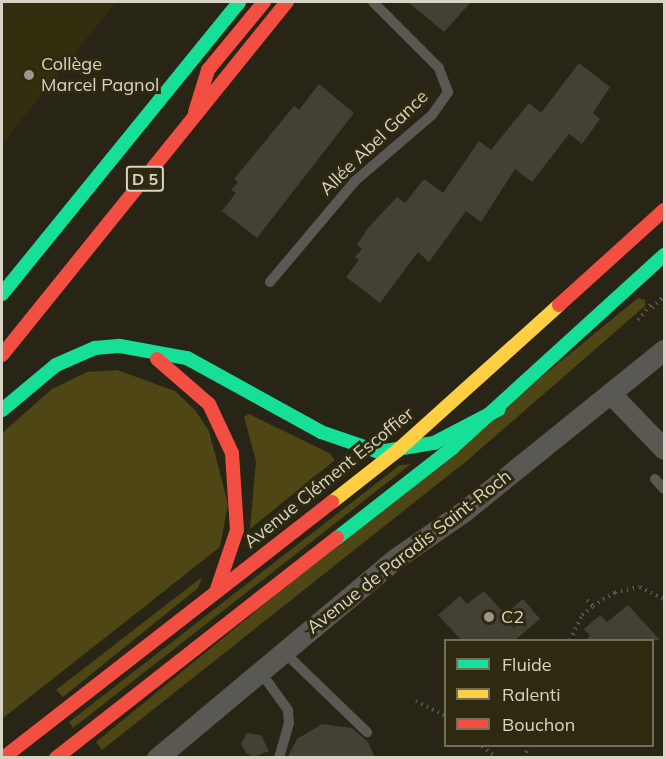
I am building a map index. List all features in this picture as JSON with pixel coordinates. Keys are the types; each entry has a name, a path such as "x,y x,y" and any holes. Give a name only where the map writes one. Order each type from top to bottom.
{"main road":[{"name":"D 5","path":"2,294 239,2"},
{"path":"192,121 208,70 264,2"},
{"name":"D 5","path":"2,355 287,2"},
{"name":"Avenue Clément Escoffier","path":"3,758 397,451 664,210"},
{"path":"56,758 498,409 664,255"},
{"path":"2,410 34,381 75,355 104,347 143,349 187,358 346,443 379,452 397,451 443,439 498,409"},
{"path":"143,349 177,372 209,404 232,453 237,530 234,548 216,592"}],"street":[{"name":"Avenue de Paradis Saint-Roch","path":"157,758 282,651 664,350"},
{"path":"611,394 664,449"}],"lane":[{"name":"Allée Abel Gance","path":"270,282 355,181 432,115 447,92 439,69 373,2"},
{"path":"656,479 664,489"},
{"path":"282,651 367,732"},
{"path":"259,670 288,710 289,723 279,758"}],"path":[{"path":"651,308 664,296"},
{"path":"570,639 582,615 615,592 640,587 664,599"},
{"path":"587,600 593,606"},
{"path":"416,701 444,715"},
{"path":"483,747 497,758"}],"shaded area":[{"name":"Collège Marcel Pagnol","path":"2,2 116,2 2,144"},
{"path":"638,298 645,300 645,306 469,459 102,750 96,742"},
{"path":"117,370 175,391 195,410 209,431 228,504 220,547 2,719 2,433 52,389 87,372"},
{"path":"249,414 329,453 335,460 250,529 256,461 244,417"},
{"path":"411,464 73,728 69,722 400,465"},
{"path":"202,577 198,588 63,697 56,690"}],"building":[{"path":"408,2 471,2 444,32"},
{"path":"579,63 610,87 593,113 600,119 582,144 569,134 532,182 515,169 481,222 466,211 429,262 418,252 380,303 346,277 359,260 355,257 362,249 357,245 368,228 397,197 405,203 424,179 443,193 479,141 491,150 529,103 541,113"},
{"path":"319,84 354,113 257,238 222,211 236,193 231,190 238,182 234,179 294,106 299,110"},
{"name":"C2","path":"484,591 505,614 523,599 540,619 516,639 460,639 438,615 460,596 467,604"},
{"path":"628,605 660,640 586,639 590,636 584,629 600,615 607,622"},
{"path":"322,724 352,728 368,742 375,758 287,758 297,739"},
{"path":"247,733 261,735 269,751 254,757 246,753 241,744"}],"traffic: fast":[{"path":"2,294 239,2"},
{"path":"337,538 452,448 664,255"},
{"path":"2,410 56,365 95,348 120,346 187,358 321,432 379,452 434,443 499,409"}],"traffic: slow":[{"path":"332,502 397,451 559,305"}],"traffic: jam":[{"path":"195,112 208,70 264,2"},
{"path":"2,355 287,2"},
{"path":"559,305 664,210"},
{"path":"157,359 209,404 232,453 237,530 216,592"},
{"path":"3,758 332,502"},
{"path":"56,758 337,538"}],"place":[{"name":"Collège Marcel Pagnol","path":"29,75"},
{"name":"C2","path":"489,617"}]}
